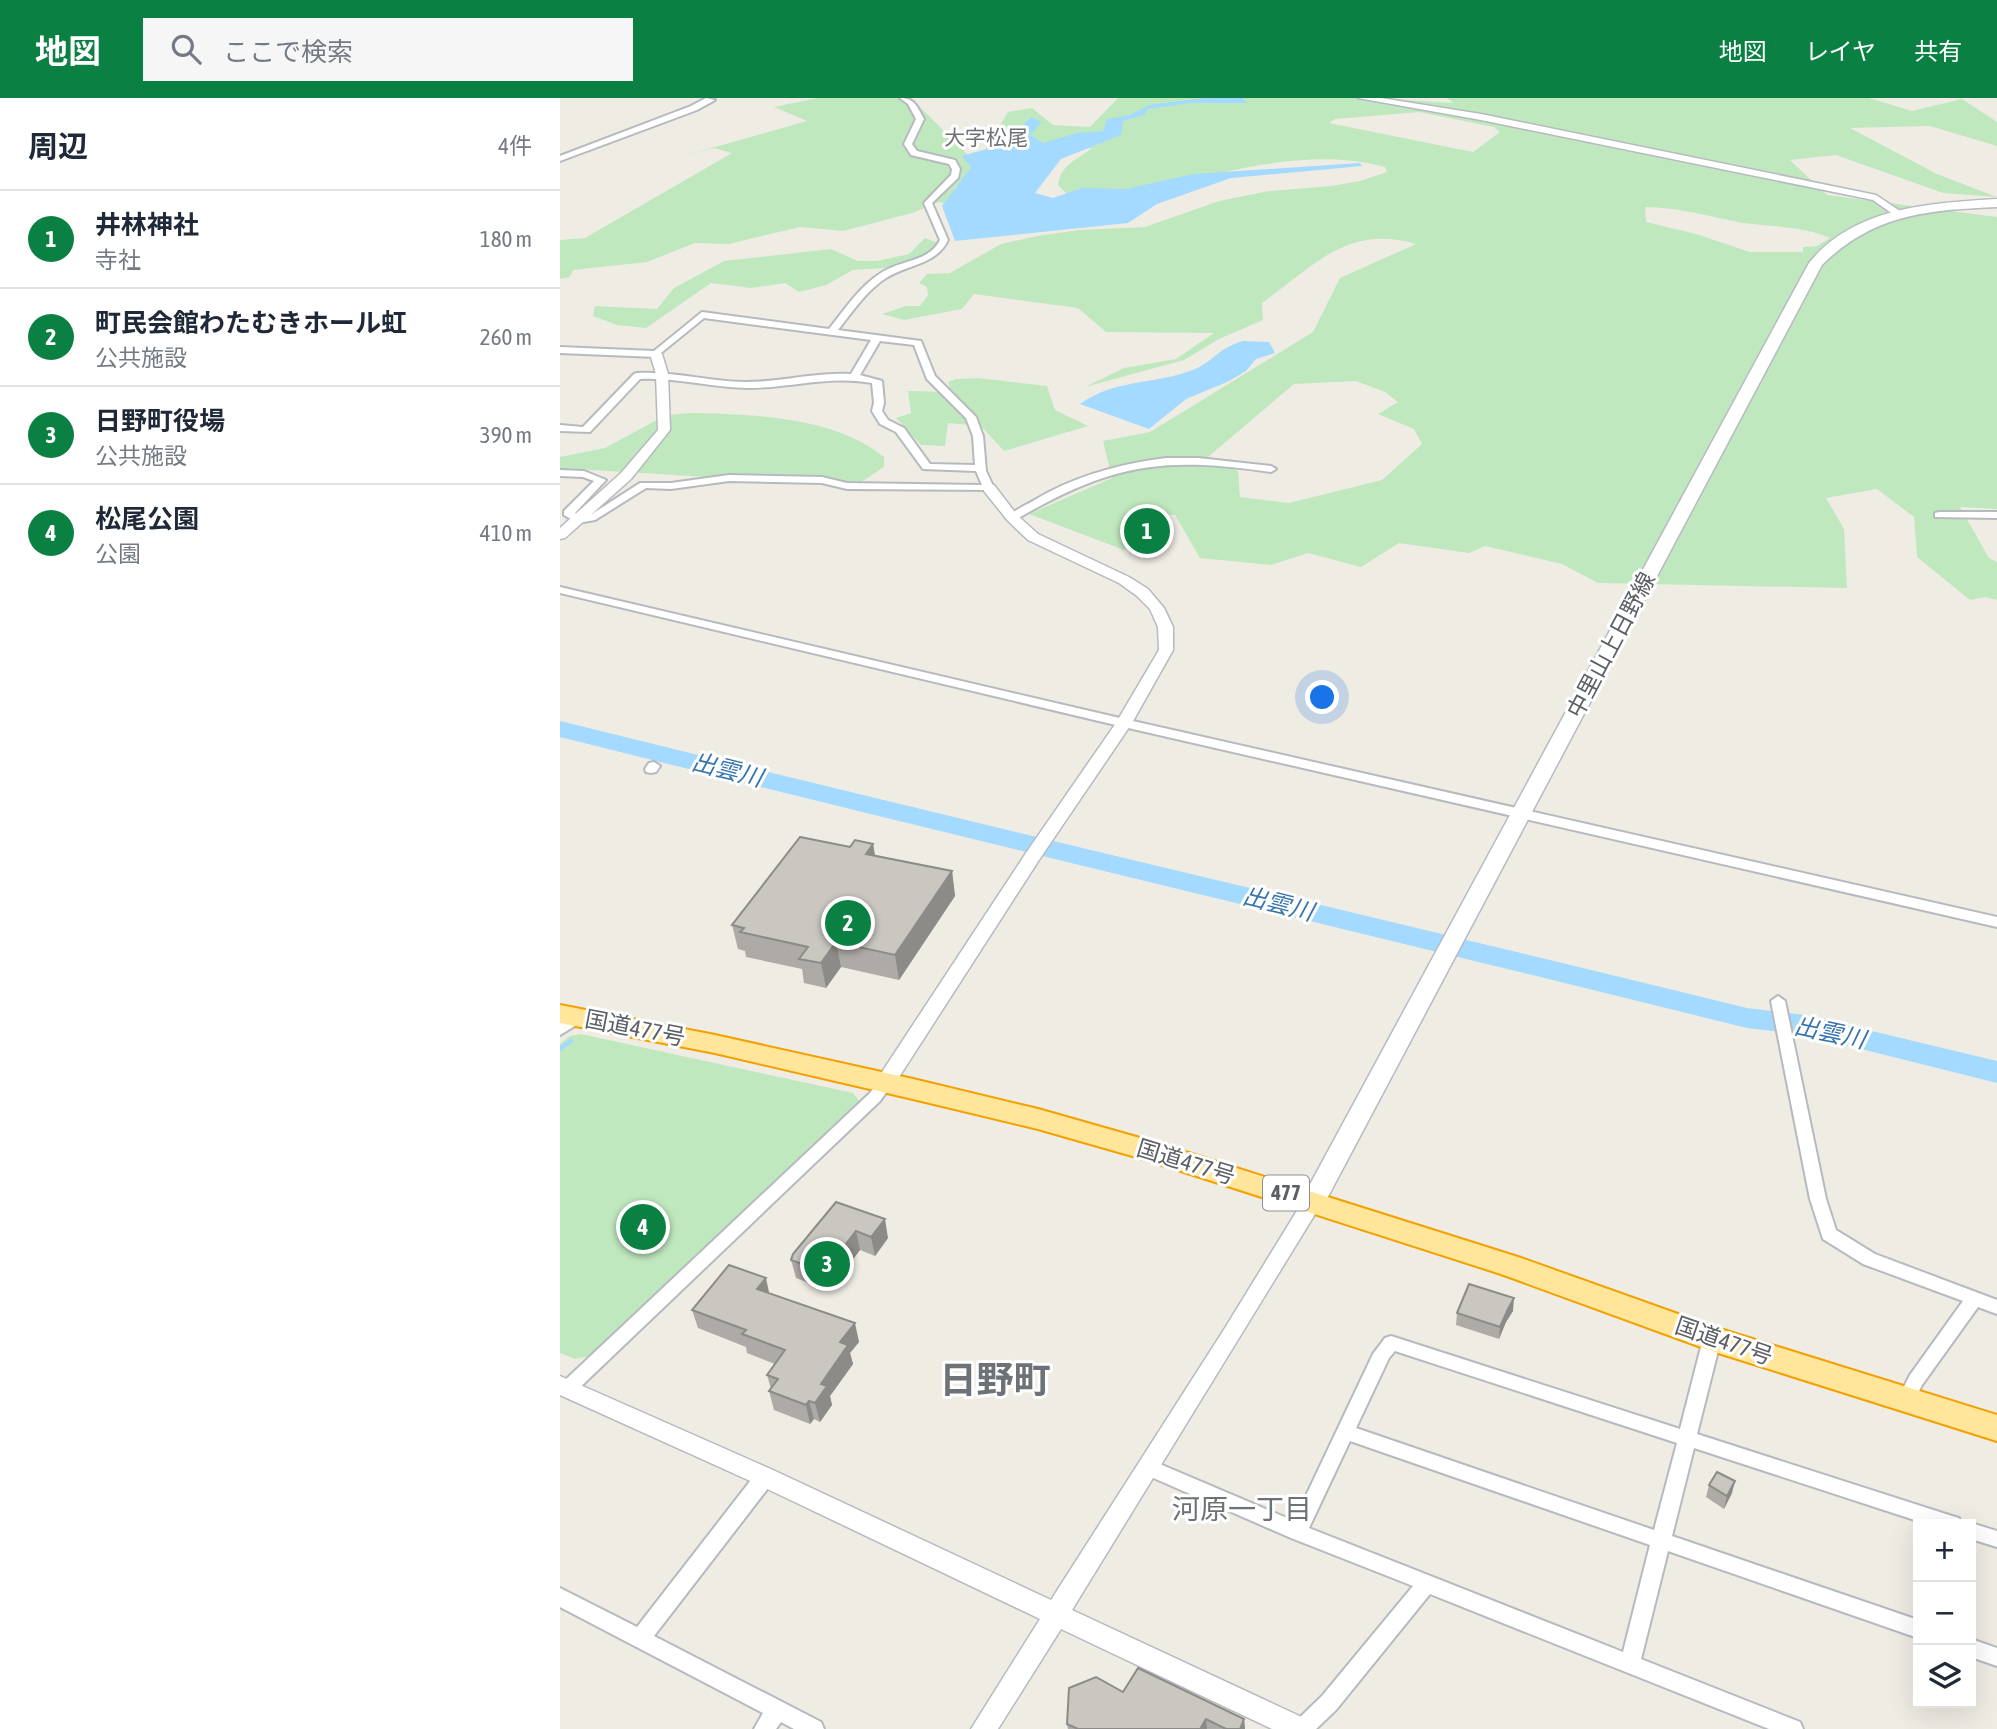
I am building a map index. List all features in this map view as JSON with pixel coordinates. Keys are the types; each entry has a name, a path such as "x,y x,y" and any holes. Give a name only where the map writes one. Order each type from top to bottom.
{"highway":[{"name":"国道477号","path":"566,1020 715,1044 1038,1119 1313,1201 1510,1266 1712,1339 1997,1428"}],"main road":[{"name":"中里山上日野線","path":"1313,1201 1816,263 1831,245 1842,238 1872,222 1898,213 1997,203"}],"street":[{"path":"560,159 694,108 711,100 709,98"},
{"path":"831,332 873,283 891,271 930,256 942,246 944,240 929,203 955,176 956,169 952,162 911,150 908,144 919,119 911,103 904,98"},
{"path":"1363,98 1481,117 1876,198 1898,213"},
{"path":"560,350 656,354 702,315 918,343 930,377 971,418 978,436 981,468 989,488 1011,518 1040,541 1141,589 1163,623 1167,638 1166,650 1125,723 1032,857 875,1097 563,1387 765,1477 1300,1729 1329,1703 1428,1582"},
{"path":"855,375 860,363 872,351 877,338"},
{"path":"560,534 626,476 664,430 662,374 656,354"},
{"path":"560,428 586,430 637,376 662,374 732,384 855,375 877,381 877,411 884,422 900,430 927,467 981,468"},
{"path":"1011,518 1093,475 1136,463 1211,461 1271,469"},
{"path":"560,473 584,474 601,480 568,513 578,520 595,517 644,485 671,486 729,478 822,480 847,486 989,488"},
{"path":"1939,514 1997,515"},
{"path":"560,590 1125,723 1997,922"},
{"path":"1778,1001 1818,1199 1829,1234 1869,1259 1997,1307"},
{"path":"984,1729 1236,1332 1313,1201"},
{"path":"1906,1400 1916,1380 1975,1298"},
{"path":"1630,1664 1712,1339"},
{"path":"1298,1532 1382,1354 1391,1343 1936,1519"},
{"path":"1346,1432 1913,1627"},
{"path":"1148,1467 1298,1532 1788,1728"},
{"path":"640,1638 765,1477"},
{"path":"1976,1533 1997,1539"},
{"path":"560,1597 814,1729"},
{"path":"1976,1650 1997,1657"},
{"path":"764,1729 777,1710"}],"green space":[{"path":"818,98 911,98 981,168 954,188 972,201 964,209 939,202 912,213 843,231 800,227 729,244 695,243 647,262 573,270 570,277 560,279 560,240 585,238 732,153 714,148 683,156 807,121 774,107"},
{"path":"1118,98 1378,98 1453,103 1447,98 1869,98 1912,111 1962,99 1997,122 1997,146 1930,126 1850,128 1937,174 1997,197 1943,193 1836,155 1790,160 1827,195 1997,217 1997,509 1960,507 1989,558 1997,562 1997,600 1985,597 1970,600 1917,557 1914,517 1877,489 1826,498 1844,529 1847,588 1598,583 1562,564 1485,546 1469,553 1399,543 1361,567 1308,553 1271,565 1200,558 1175,515 1148,513 1124,550 1029,514 1112,478 1103,441 1150,432 1313,332 1340,278 1416,244 1392,239 1351,244 1315,263 1262,303 1263,320 1219,339 1184,360 1085,387 1124,368 1176,359 1214,333 1106,332 1078,308 974,294 962,309 904,320 882,314 906,306 920,306 928,295 927,287 919,283 927,274 950,273 1001,244 1079,230 1145,227 1219,201 1269,191 1360,181 1387,172 1385,167 1356,161 1298,160 1270,163 1146,189 1071,198 1058,185 1062,172 1092,148 985,150 1008,112 1032,108 1053,125 1090,127","holes":["1419,112 1494,127 1500,132 1473,152 1329,123 1335,119","1645,207 1658,207 1743,223 1798,229 1830,238 1817,246 1803,247 1803,252 1750,252 1696,234 1646,222","1356,381 1385,392 1398,402 1378,414 1414,429 1422,444 1382,480 1289,503 1240,497 1238,471 1208,457 1294,384"]},
{"path":"925,238 938,243 922,256 885,268 853,270 826,285 799,292 785,283 751,288 711,283 646,328 617,325 593,316 595,306 657,309 674,288 724,261 831,249 858,261 877,261 909,254"},
{"path":"978,378 1047,386 1055,410 1088,426 1004,451 981,426 948,423 945,446 921,445 896,418 911,413 908,391 951,392 948,382"},
{"path":"692,413 767,417 818,426 842,433 864,444 884,457 884,467 855,486 576,469 560,473 560,457 605,448 666,415"},
{"path":"581,1034 853,1093 859,1101 589,1356 575,1359 560,1353 560,1044 570,1036"}],"water":[{"path":"1205,98 1242,98 1247,103 1191,103 1148,109 1144,115 1123,121 1121,135 1061,159 1035,193 1053,198 1082,188 1126,189 1193,174 1360,163 1362,166 1231,178 1157,204 1128,223 955,241 942,206 971,167 962,156 1004,144 1031,117 1042,122 1030,135 1043,143 1077,133 1103,131 1107,119 1130,115 1149,105"},
{"path":"1243,341 1269,342 1275,353 1256,359 1246,371 1227,382 1186,399 1149,429 1080,404 1108,390 1195,369 1228,347"}],"building":[{"path":"800,837 850,847 855,840 873,844 866,854 952,871 895,955 836,942 821,963 799,959 808,947 740,932 744,928 732,925"},
{"path":"836,1202 885,1219 871,1237 856,1231 824,1272 791,1260 793,1254"},
{"path":"729,1265 766,1278 757,1289 855,1323 840,1342 848,1345 821,1384 827,1386 815,1403 809,1401 806,1405 769,1391 778,1379 767,1375 785,1350 742,1334 746,1330 692,1310"},
{"path":"1469,1284 1514,1298 1500,1327 1457,1313"},
{"path":"1717,1472 1735,1481 1727,1496 1709,1485"},
{"path":"1138,1668 1244,1719 1240,1729 1226,1729 1206,1719 1200,1729 1078,1729 1067,1724 1069,1688 1096,1677 1123,1692"}],"waterway":[{"name":"出雲川","path":"560,729 980,834 1265,899 1747,1018 1805,1025 1997,1072"},
{"path":"560,1049 571,1041"}],"place":[{"name":"井林神社","path":"1147,531"},
{"name":"町民会館わたむきホール虹","path":"848,923"},
{"name":"松尾公園","path":"643,1227"},
{"name":"日野町役場","path":"827,1264"}],"district":[{"name":"大字松尾","path":"986,138"},
{"name":"日野町","path":"995,1380"},
{"name":"河原一丁目","path":"1242,1509"}]}
